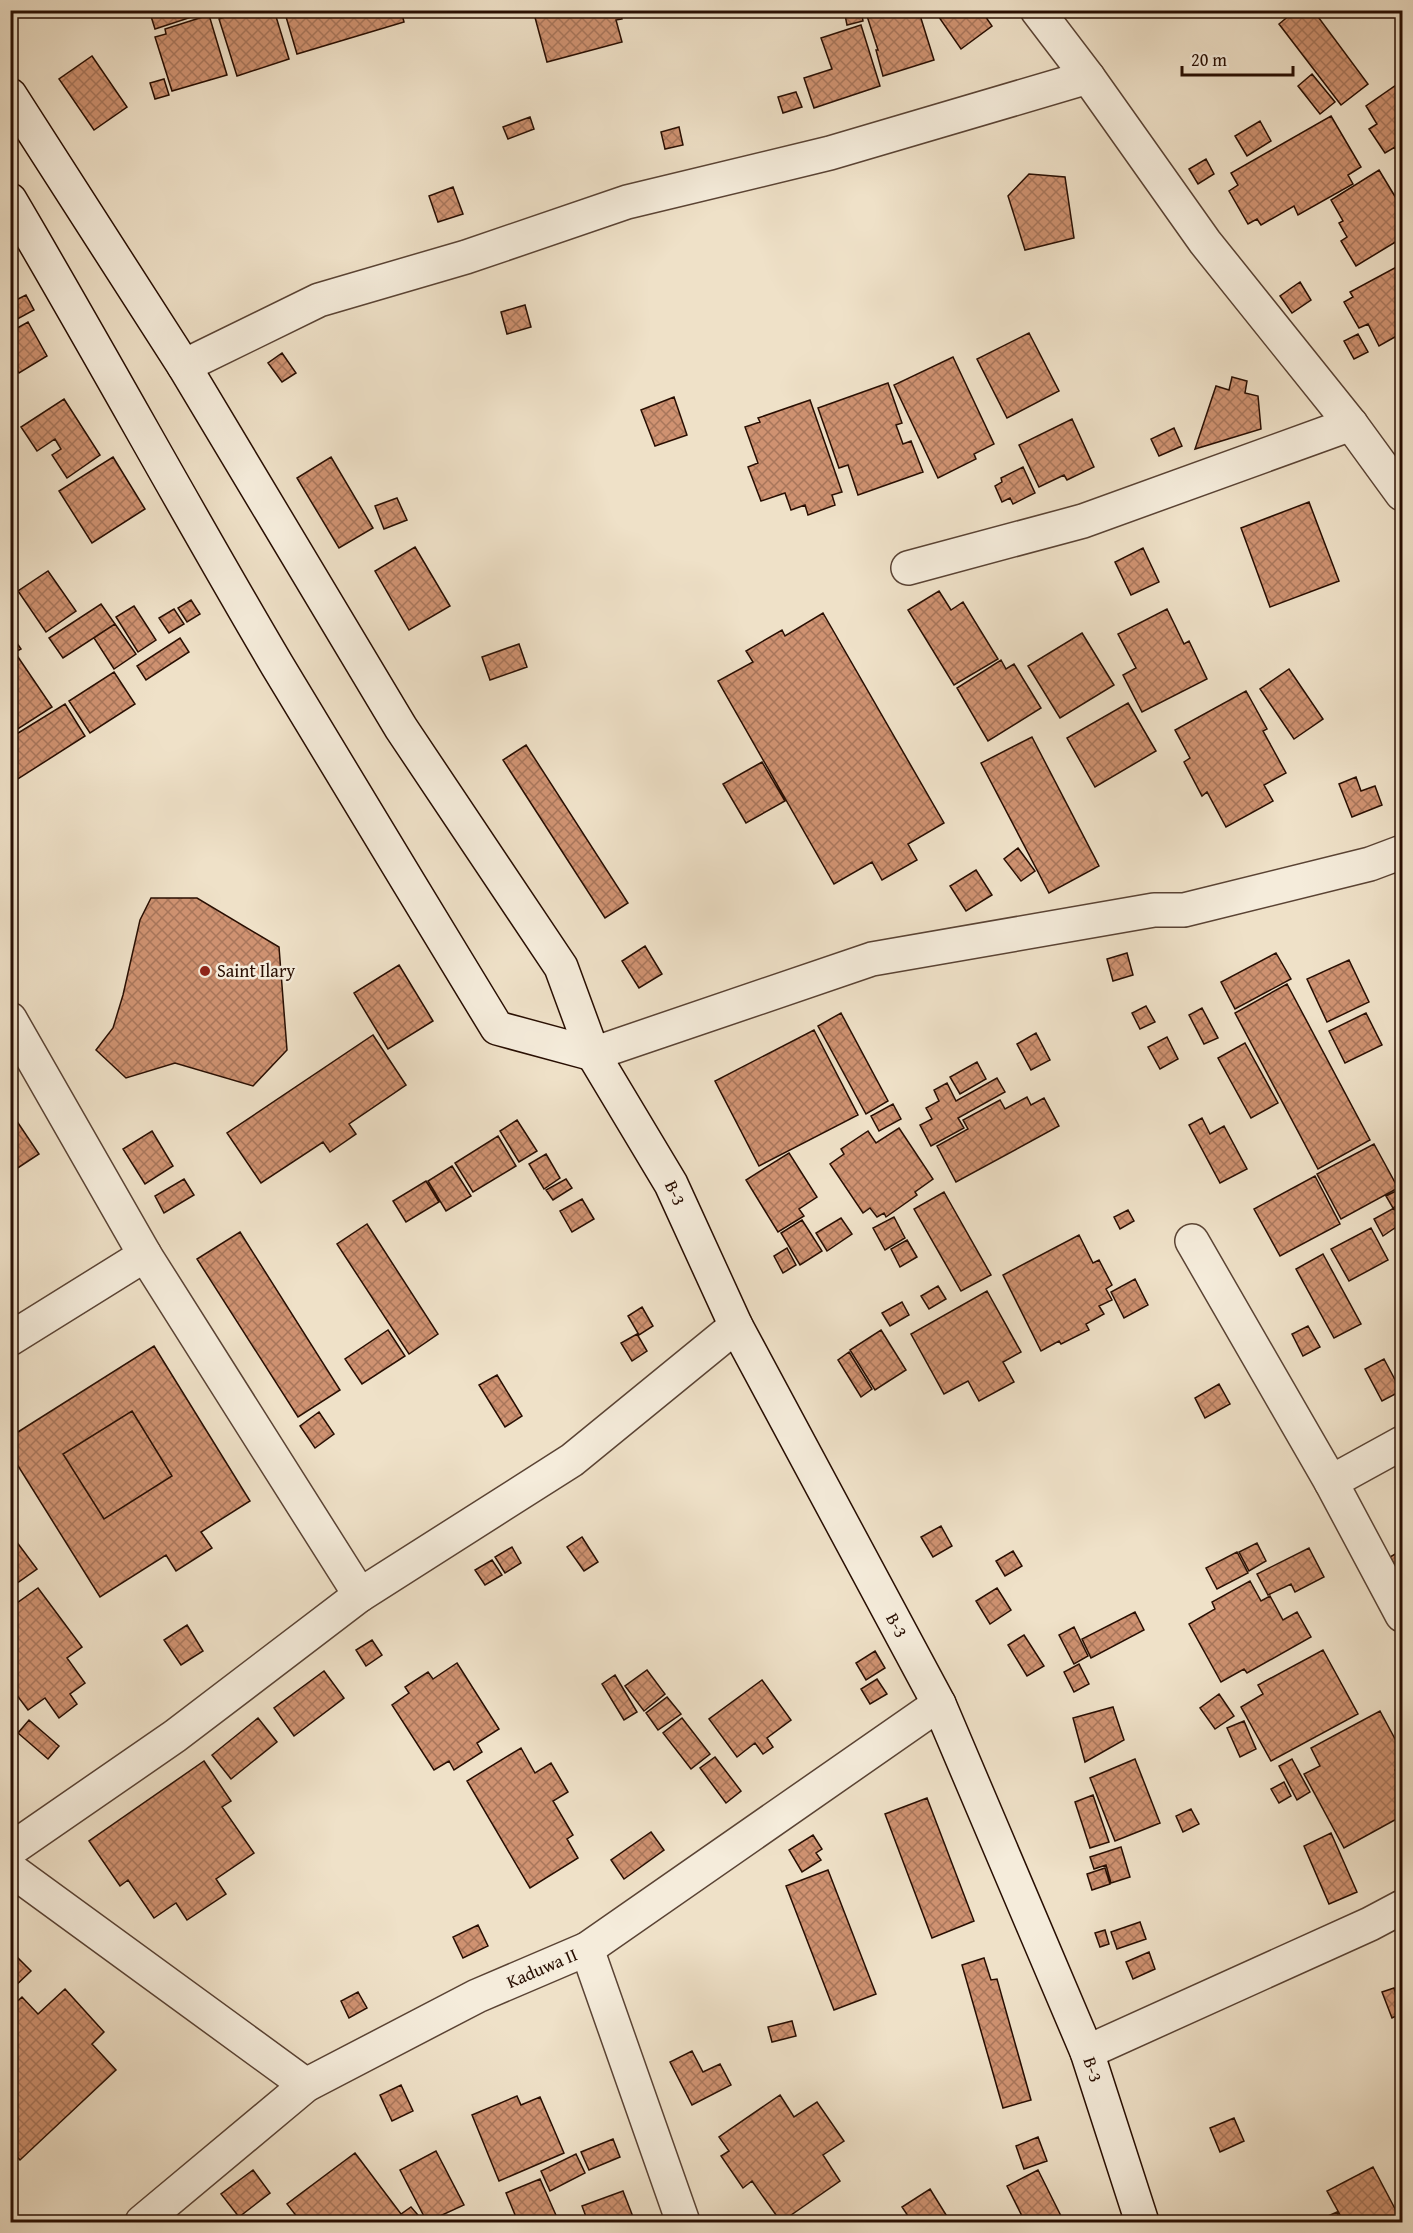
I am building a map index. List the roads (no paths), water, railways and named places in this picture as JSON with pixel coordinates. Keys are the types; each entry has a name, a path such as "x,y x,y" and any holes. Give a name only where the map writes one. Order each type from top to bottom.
{"street":[{"path":"1037,10 1088,77 1205,242 1351,424 1402,494"},
{"path":"183,366 319,300 466,257 627,202 830,153 1088,77"},
{"name":"B-3","path":"10,95 183,366 401,728 561,967 593,1054 671,1184 736,1326 939,1704 1088,2052 1142,2223"},
{"path":"10,200 271,654 497,1028 593,1054 872,958 1154,910 1184,910 1370,864 1402,852"},
{"path":"908,568 1083,521 1351,424"},
{"path":"10,1019 145,1255 360,1595"},
{"path":"1192,1241 1331,1482 1402,1615"},
{"path":"10,1339 145,1255"},
{"path":"10,1850 175,1736 360,1595 572,1460 736,1326"},
{"path":"1331,1482 1402,1443"},
{"name":"Kaduwa II","path":"142,2223 306,2085 477,1996 587,1949 939,1704"},
{"path":"10,1869 306,2085"},
{"path":"1088,2052 1402,1908"},
{"path":"587,1949 683,2223"}],"place":[{"name":"Saint Ilary","path":"205,971"}]}
